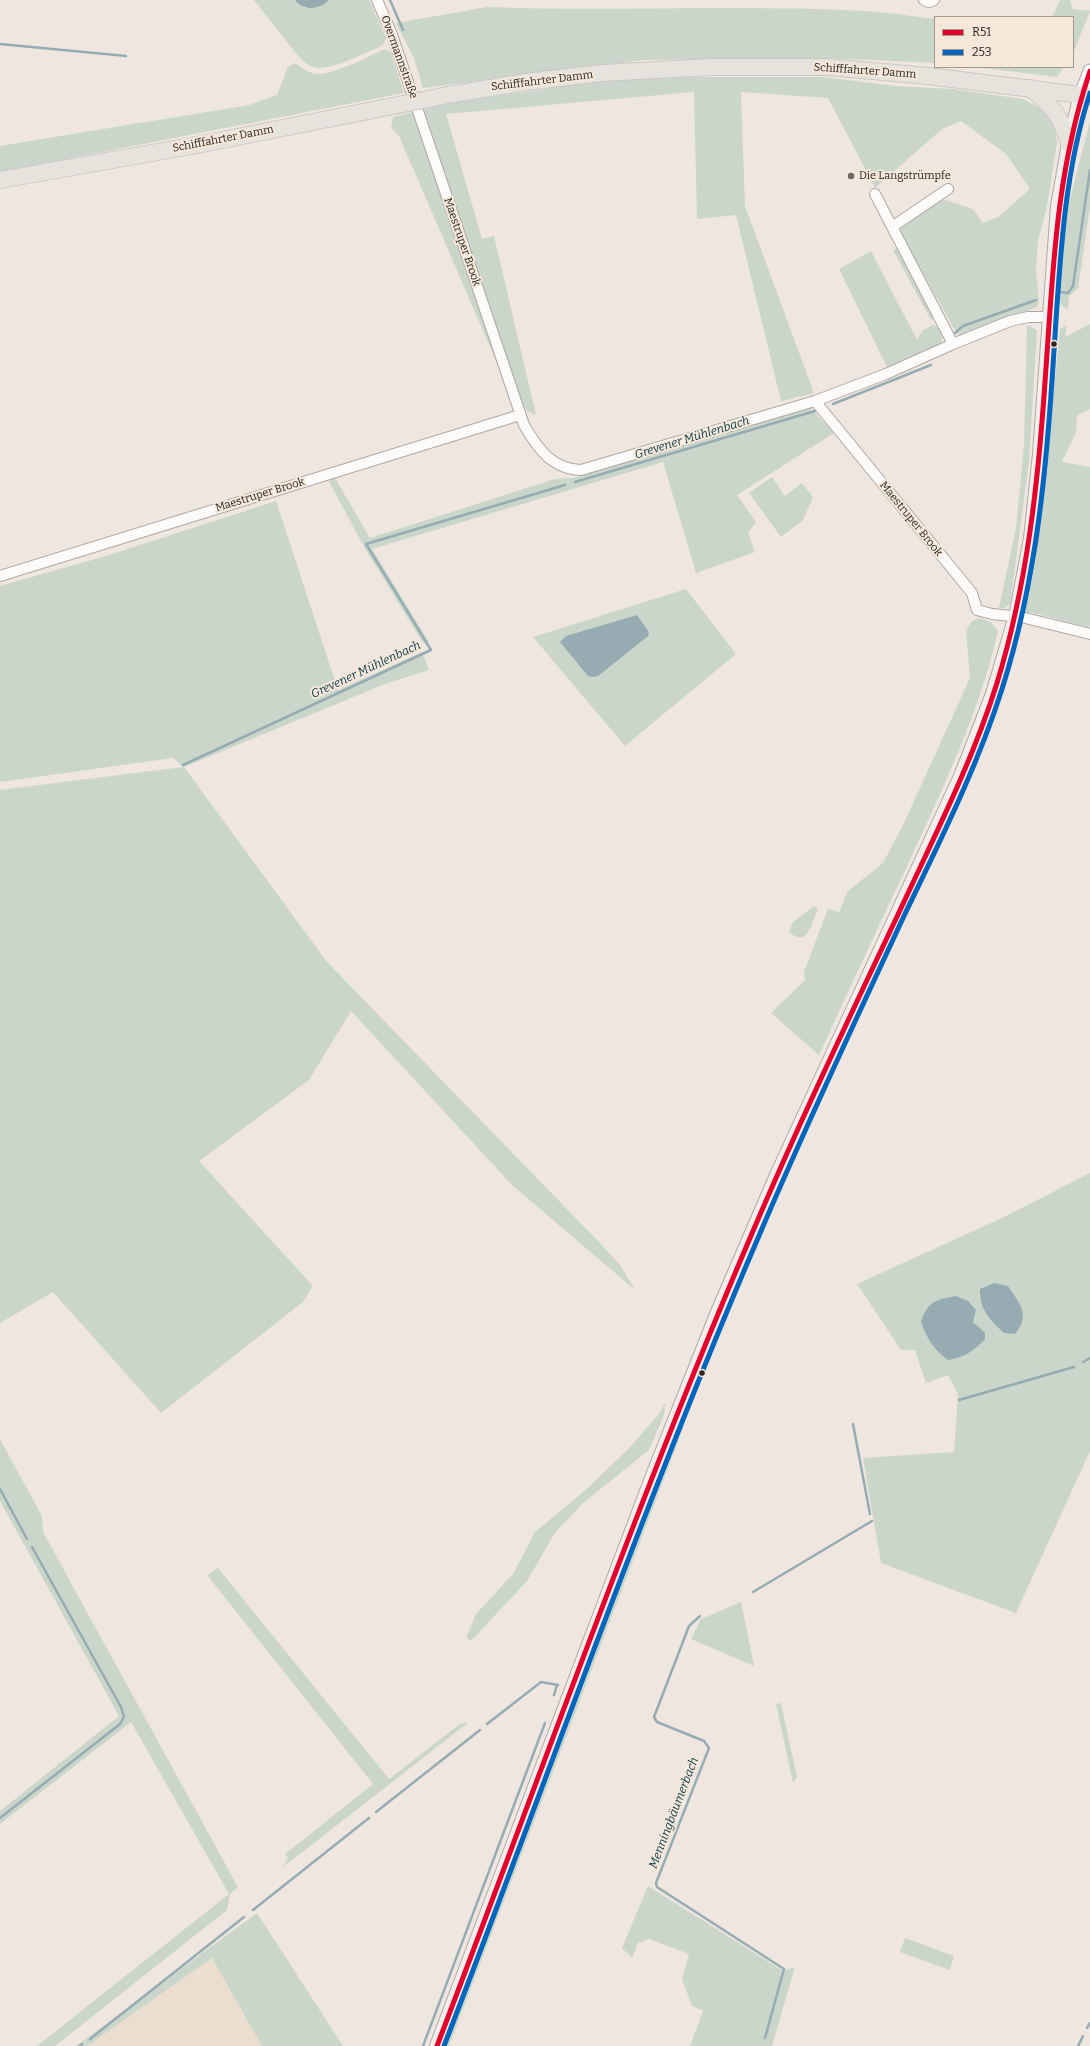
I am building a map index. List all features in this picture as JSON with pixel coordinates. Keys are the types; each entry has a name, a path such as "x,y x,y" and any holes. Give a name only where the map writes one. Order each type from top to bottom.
{"main road":[{"name":"Schifffahrter Damm","path":"0,180 197,144 448,95 526,82 571,77 711,67 828,67 928,76 1086,96"},
{"path":"1030,88 1056,110 1065,127 1069,144"},
{"path":"437,2046 654,1473 718,1312 788,1151 962,774 993,694 1016,616 1026,568 1036,500 1058,206 1069,144 1086,96"}],"street":[{"name":"Overmannstraße","path":"377,0 391,32 420,115"},
{"path":"1086,96 1090,70"},
{"name":"Maestruper Brook","path":"420,115 520,415 533,440 555,464 567,469 581,470 815,401 886,374 953,344 1010,321 1028,317 1049,316"},
{"path":"892,227 948,189"},
{"path":"875,194 953,344"},
{"name":"Maestruper Brook","path":"815,401 972,593 977,610 992,614 1016,616"},
{"name":"Maestruper Brook","path":"0,576 520,415"},
{"path":"1016,616 1090,634"}],"shaded area":[{"path":"212,1958 262,2046 87,2046"}],"green space":[{"path":"254,0 295,0 305,8 329,0 369,0 386,38 383,45 351,60 324,68 312,67 299,57"},
{"path":"1060,0 1070,0 1073,9 1090,11 1074,51 1074,16 1052,16"},
{"path":"487,7 581,9 769,8 881,12 934,19 934,63 825,58 644,60 423,88 414,58 396,23"},
{"path":"385,49 391,52 404,93 0,172 0,146 249,105 277,95 288,67 295,63 311,73 324,74"},
{"path":"983,68 1063,68 1057,77"},
{"path":"695,77 823,77 896,86 953,89 1023,99 1045,111 1055,129 1057,143 1047,206 1038,241 1036,270 1039,302 1037,307 960,336 952,325 901,235 901,228 905,223 942,199 973,209 983,223 998,217 1030,189 1006,154 961,121 942,129 875,188 828,98 741,92 745,206 814,393 781,401 736,215 697,219 694,92 446,114 482,239 494,236 536,415 527,411 500,370 399,136 391,127 393,117 448,103 602,81"},
{"path":"1090,121 1090,207 1078,289 1069,296 1068,310 1058,299 1056,284 1067,210"},
{"path":"899,248 934,318 931,320 893,250"},
{"path":"871,251 917,340 923,330 933,325 940,328 942,339 940,345 887,367 839,269"},
{"path":"1090,324 1090,409 1077,415 1076,432 1062,462 1090,467 1090,626 1087,627 1030,612 1029,614 1026,613 1025,609 1035,564 1060,329 1067,325 1065,337"},
{"path":"1027,325 1037,330 1029,462 1010,604 1005,608 999,608 1016,528 1024,445"},
{"path":"810,408 834,433 737,495 756,522 748,533 755,552 696,573 663,462 372,549 429,642 423,643 366,550 328,480 335,478 370,538 555,479 573,478"},
{"path":"772,477 785,496 802,483 813,497 803,520 781,537 749,493"},
{"path":"276,501 338,690 422,652 429,670 385,684 184,767 327,962 598,1241 620,1265 635,1290 512,1185 351,1011 309,1080 199,1161 313,1286 303,1302 161,1413 53,1292 0,1323 0,790 183,767 173,758 0,782 0,586 106,556"},
{"path":"686,589 736,654 625,746 533,637"},
{"path":"980,618 991,622 998,631 971,719 936,804 819,1055 771,1013 805,980 804,972 828,909 839,912 848,891 883,863 903,825 970,678 966,631 972,621"},
{"path":"814,906 818,909 811,927 805,936 801,938 789,932 793,922"},
{"path":"1090,1173 1090,1451 1016,1613 881,1563 863,1458 954,1452 958,1394 948,1375 926,1383 915,1350 901,1350 857,1284 1004,1217"},
{"path":"665,1403 664,1415 649,1450 583,1503 555,1533 527,1581 471,1641 466,1638 476,1614 513,1574 535,1532 589,1487 631,1446 659,1414"},
{"path":"680,1425 684,1426 449,2046 443,2046"},
{"path":"0,1439 42,1516 43,1532 238,1887 230,1894 227,1910 55,2046 37,2046 229,1894 131,1722 0,1824 0,1811 119,1716 0,1501"},
{"path":"218,1568 389,1779 460,1724 469,1722 282,1868 288,1858 285,1854 373,1784 207,1575"},
{"path":"741,1602 754,1666 691,1639 701,1619"},
{"path":"781,1703 797,1777 793,1783 776,1704"},
{"path":"648,1886 783,1971 795,1967 772,2046 690,2046 703,2011 692,2006 682,1979 689,1954 649,1939 638,1943 632,1958 622,1948"},
{"path":"257,1913 343,2046 262,2046 212,1958 87,2046 76,2046"},
{"path":"905,1938 954,1956 950,1970 900,1952"}],"water":[{"path":"295,0 329,0 321,6 311,8 298,4"},
{"path":"637,615 649,632 648,636 598,676 588,676 560,642 566,636"},
{"path":"994,1283 1008,1286 1020,1304 1023,1315 1022,1321 1015,1334 1004,1333 990,1319 983,1308 980,1289"},
{"path":"956,1296 968,1301 976,1310 973,1322 985,1333 985,1339 968,1353 948,1360 932,1344 921,1322 926,1310 933,1303 938,1300"}],"waterway":[{"path":"390,0 403,30"},
{"path":"0,44 126,56"},
{"name":"Grevener Mühlenbach","path":"1060,292 1068,293 1073,286 1090,170"},
{"name":"Grevener Mühlenbach","path":"955,333 963,326 1036,300"},
{"name":"Grevener Mühlenbach","path":"833,404 931,365"},
{"name":"Grevener Mühlenbach","path":"575,482 815,411"},
{"name":"Grevener Mühlenbach","path":"183,765 431,650 366,544 565,485"},
{"name":"Menningbäumerbach","path":"1083,1362 1090,1358"},
{"name":"Menningbäumerbach","path":"959,1400 1074,1367"},
{"path":"853,1424 870,1514"},
{"path":"0,1489 27,1539"},
{"name":"Menningbäumerbach","path":"753,1592 872,1521"},
{"path":"0,1818 120,1724 124,1717 121,1707 32,1547"},
{"name":"Menningbäumerbach","path":"700,1616 689,1626 654,1717 657,1722 704,1741 709,1748 656,1883 657,1887 784,1969 765,2038"},
{"path":"487,1724 541,1682 558,1685"},
{"path":"554,1695 557,1685"},
{"path":"423,2046 545,1723"},
{"path":"376,1812 480,1730"},
{"path":"253,1910 369,1818"},
{"path":"90,2039 244,1917"},
{"path":"1087,2028 1090,2023"},
{"path":"1078,2046 1083,2036"}],"transit line":[{"name":"R51","path":"437,2046 630,1535 711,1332 807,1108 953,796 977,740 997,683 1024,572 1035,496 1057,225 1062,187 1078,110 1090,71"},
{"name":"253","path":"444,2046 638,1534 719,1332 778,1191 813,1113 957,805 981,748 1002,689 1014,648 1032,564 1044,479 1064,220 1074,156 1090,93"}],"place":[{"name":"Die Langstrümpfe","path":"851,176"}]}
